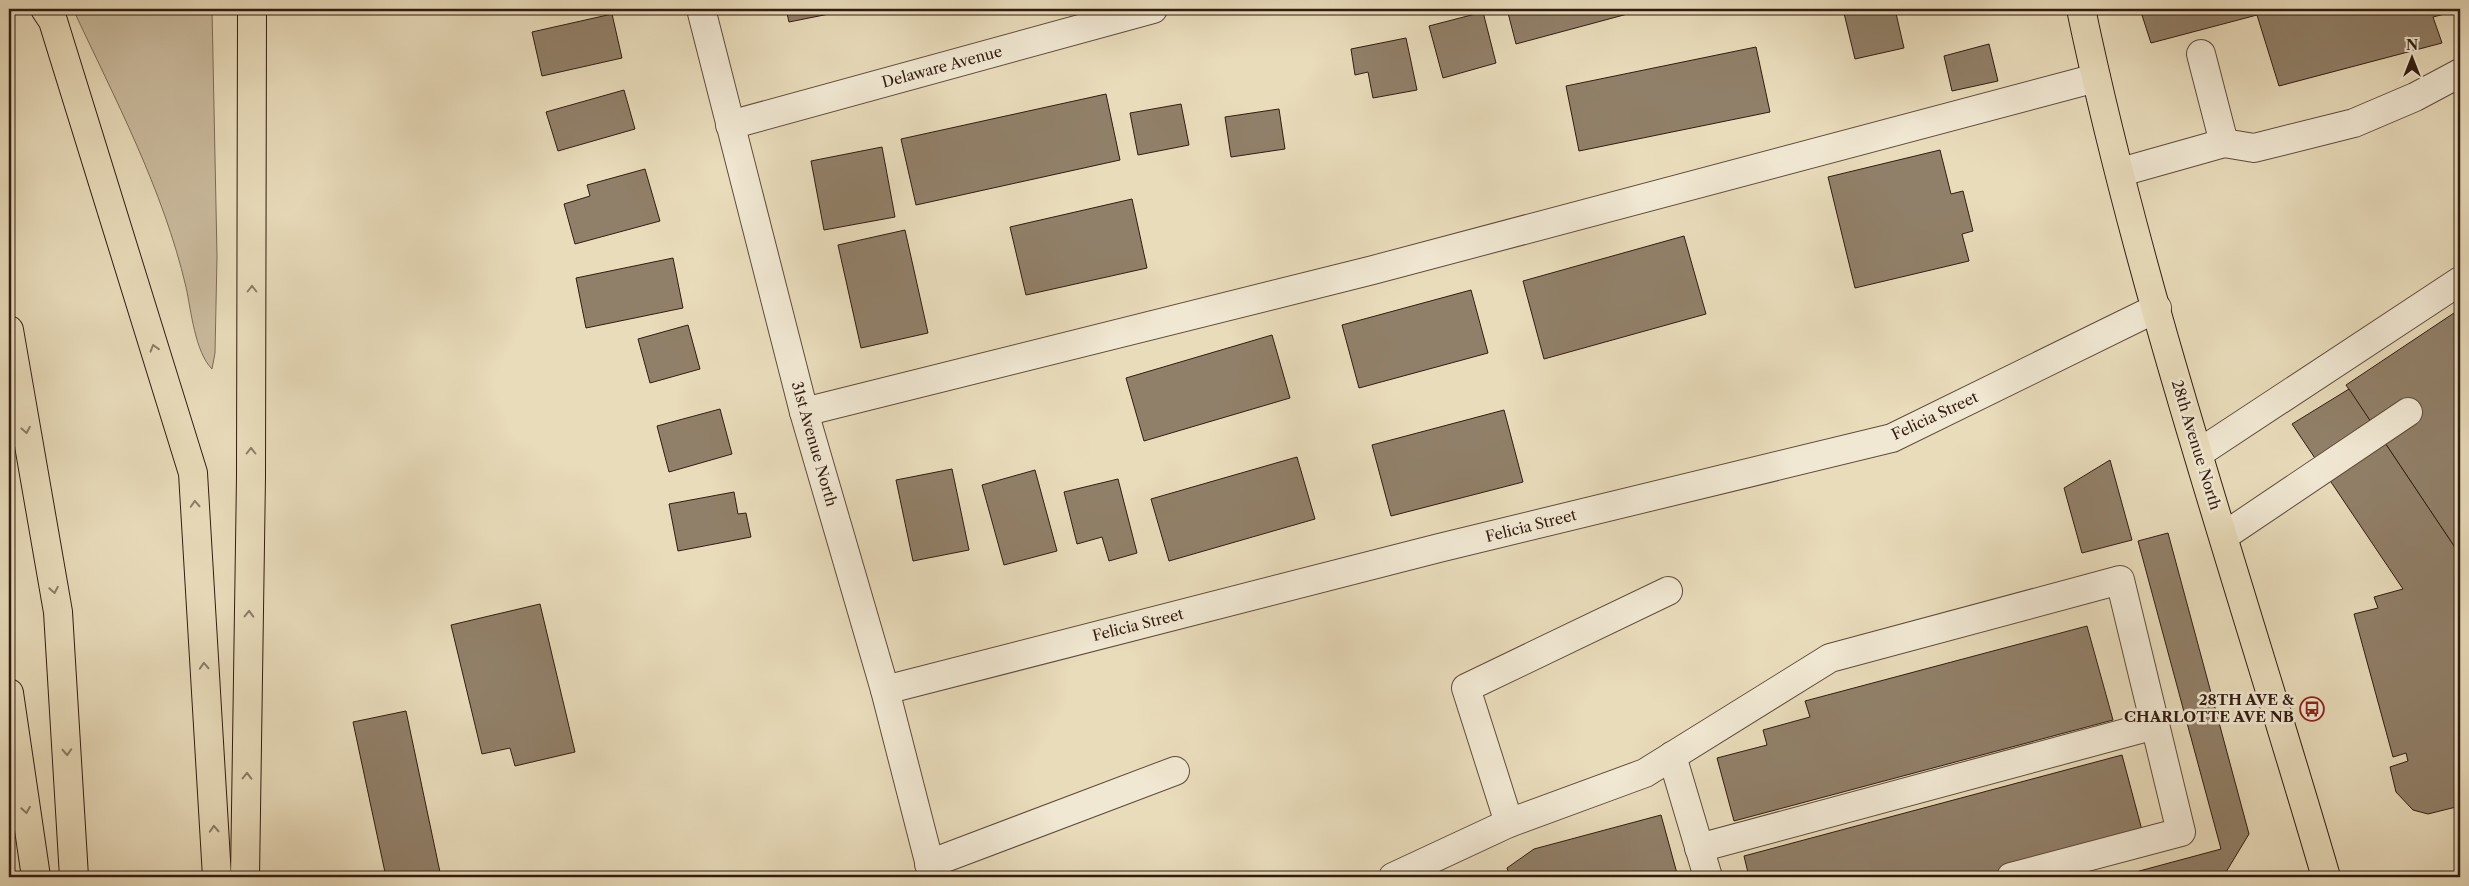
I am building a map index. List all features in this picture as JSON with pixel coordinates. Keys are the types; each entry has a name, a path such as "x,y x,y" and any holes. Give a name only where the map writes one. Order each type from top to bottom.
{"main road":[{"path":"45,9 53,21 193,473 217,877"},
{"path":"245,877 251,477 252,9"},
{"name":"28th Avenue North","path":"2081,9 2096,78 2175,377 2326,877"},
{"path":"9,330 58,612 74,877"},
{"path":"9,693 36,877"}],"street":[{"name":"31st Avenue North","path":"701,9 804,412 885,690 931,871"},
{"name":"Delaware Avenue","path":"730,125 1153,9"},
{"path":"2201,54 2224,143"},
{"path":"2121,172 2224,143 2254,148 2354,123 2415,97 2460,73"},
{"path":"804,412 1364,272 2096,78"},
{"path":"2199,453 2460,281"},
{"name":"Felicia Street","path":"885,690 1439,548 1892,438 2157,308"},
{"path":"2224,536 2408,412"},
{"path":"1393,877 1440,867 1508,823 1645,773 1830,658 2120,580 2181,832 2010,877"},
{"path":"1508,823 1466,688 1668,591"},
{"path":"1699,848 2155,725"},
{"path":"1672,756 1708,877"},
{"path":"931,871 1175,771"}],"shaded area":[{"path":"73,9 212,9 217,256 215,353 212,369 201,352 186,287 165,215 137,145"}],"building":[{"path":"786,9 844,9 844,11 789,22"},
{"path":"1507,9 1646,9 1516,44"},
{"path":"1843,9 1895,9 1904,48 1855,59"},
{"path":"2140,9 2460,10 2433,17 2442,43 2279,86 2257,15 2151,43"},
{"path":"1483,12 1496,63 1443,78 1429,26"},
{"path":"612,14 622,58 542,76 532,32"},
{"path":"1406,38 1417,90 1373,98 1368,72 1355,75 1351,49"},
{"path":"1989,44 1998,81 1952,91 1944,56"},
{"path":"1756,47 1770,112 1579,151 1566,86"},
{"path":"624,90 635,129 558,151 546,112"},
{"path":"1106,94 1120,160 916,205 901,139"},
{"path":"1181,104 1189,145 1138,155 1130,113"},
{"path":"1279,109 1285,149 1231,157 1225,117"},
{"path":"882,147 895,217 824,230 811,161"},
{"path":"1940,150 1951,194 1963,191 1973,231 1962,234 1969,261 1855,288 1828,177"},
{"path":"645,169 660,221 575,244 564,204 590,196 587,185"},
{"path":"1132,199 1147,268 1026,295 1010,227"},
{"path":"905,230 928,333 861,348 838,245"},
{"path":"1684,236 1706,314 1544,359 1523,281"},
{"path":"673,258 683,308 586,328 576,278"},
{"path":"1471,290 1488,353 1359,388 1342,325"},
{"path":"2460,309 2460,547 2456,549 2346,385"},
{"path":"688,325 700,369 650,383 638,339"},
{"path":"1272,335 1290,398 1144,441 1126,378"},
{"path":"2349,389 2456,549 2460,547 2460,806 2428,814 2413,810 2396,792 2390,767 2408,761 2406,753 2393,757 2354,614 2378,608 2374,597 2403,589 2292,424"},
{"path":"720,409 732,454 669,472 657,426"},
{"path":"1504,410 1523,482 1391,516 1372,445"},
{"path":"1297,457 1315,519 1169,561 1151,499"},
{"path":"2110,460 2132,540 2082,553 2064,488"},
{"path":"952,469 969,550 913,561 896,480"},
{"path":"1035,470 1057,551 1004,565 982,485"},
{"path":"1118,479 1137,553 1109,561 1102,537 1077,544 1064,492"},
{"path":"734,492 738,514 746,513 751,537 678,551 669,504"},
{"path":"2168,533 2249,834 2223,877 2117,877 2221,849 2138,541"},
{"path":"540,604 575,752 515,766 510,748 482,754 451,625"},
{"path":"2087,626 2113,720 1734,821 1717,758 1767,745 1763,730 1810,717 1805,701"},
{"path":"406,711 441,877 386,877 353,722"},
{"path":"2122,755 2143,834 1981,877 1749,877 1744,856"},
{"path":"1661,815 1678,877 1510,877 1507,868 1534,849"}],"place":[{"name":"28TH AVE & CHARLOTTE AVE NB","path":"2312,709"}]}
